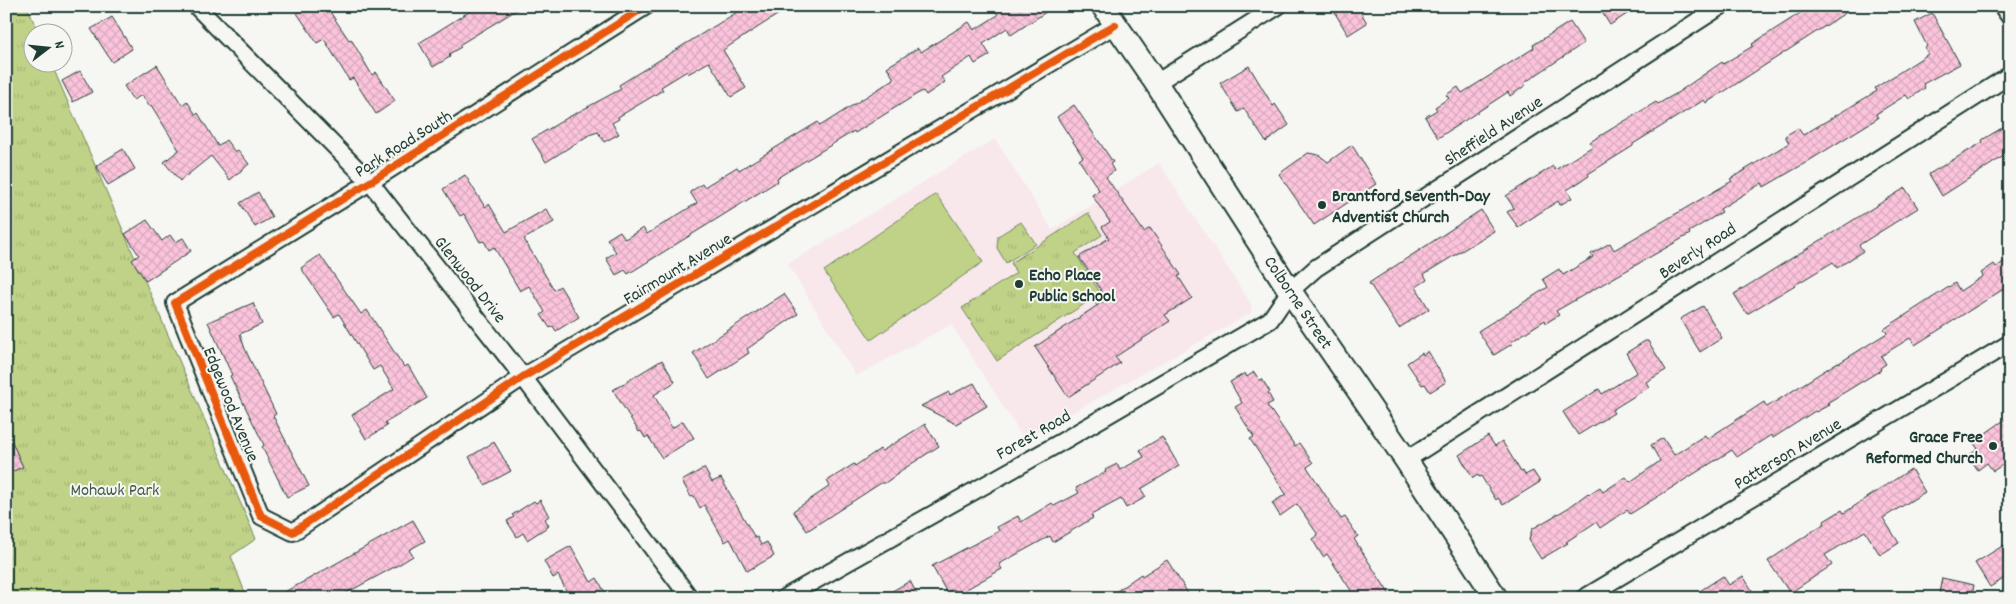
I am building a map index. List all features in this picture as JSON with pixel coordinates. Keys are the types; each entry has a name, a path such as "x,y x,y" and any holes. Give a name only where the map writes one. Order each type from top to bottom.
{"main road":[{"name":"Colborne Street","path":"1103,6 1156,83 1290,291 1406,460 1496,598"}],"street":[{"name":"Glenwood Drive","path":"196,6 370,182 523,377 690,598"},
{"name":"Park Road South","path":"175,303 370,182 646,6"},
{"path":"1156,83 1278,6"},
{"name":"Sheffield Avenue","path":"1290,291 1316,268 1721,6"},
{"path":"2002,6 2010,17"},
{"name":"Fairmount Avenue","path":"261,516 293,532 523,377 1115,25"},
{"name":"Beverly Road","path":"1406,460 2010,75"},
{"name":"Forest Road","path":"784,598 1063,441 1270,320 1290,291"},
{"name":"Edgewood Avenue","path":"175,303 261,516"},
{"name":"Patterson Avenue","path":"1584,598 2010,343"}],"shaded area":[{"name":"Echo Place Public School","path":"995,139 1052,230 1159,163 1251,304 1251,313 1024,439 951,324 856,376 788,264"}],"green space":[{"name":"Mohawk Park","path":"6,6 27,6 34,22 22,22 22,72 55,72 256,539 231,556 247,598 6,598"},
{"path":"936,194 983,262 871,340 824,271"},
{"path":"1088,213 1102,235 1075,253 1110,308 1102,313 1092,299 997,361 962,308 1016,273 1011,263"},
{"path":"1021,222 1036,244 1006,263 997,248 998,236"}],"building":[{"path":"308,6 326,6 349,40 351,39 372,75 376,72 395,101 376,114 353,78 349,80 324,39 317,43 297,13"},
{"path":"478,6 523,6 459,45 461,47 449,54 450,57 433,67 419,43"},
{"path":"747,6 791,6 723,50 746,88 731,97 709,62 688,74 687,71 661,87 663,90 618,117 619,119 612,123 619,134 604,142 598,132 589,135 546,162 532,139 621,89 619,85"},
{"path":"992,6 1055,6 1011,35 1007,28 983,44 990,55 975,64 971,57 941,77 945,82 926,95 923,91 917,94 855,133 854,131 777,178 778,181 628,274 625,270 616,275 606,258 616,252 607,239 620,231 625,239 643,228 647,234 697,203 690,192 702,184 704,187 737,167 739,170 818,122 820,126 894,79 887,67 918,48 921,52 969,22 974,30 998,15"},
{"path":"1346,6 1357,6 1367,23 1348,35 1335,13"},
{"path":"1598,6 1639,6 1610,25"},
{"path":"1811,6 1856,6 1706,103 1704,100 1588,174 1589,176 1567,190 1572,198 1560,205 1558,201 1518,227 1507,212 1514,208 1506,196 1553,166 1555,170 1593,146 1590,142 1656,102 1658,104 1677,93 1722,62 1723,64 1753,46 1752,44"},
{"path":"1932,13 1960,64 1923,84 1925,88 1909,99 1906,95 1876,114 1878,118 1802,165 1764,187 1762,183 1720,209 1722,212 1689,232 1690,234 1556,311 1559,315 1546,323 1545,320 1494,355 1478,331 1548,287 1543,279 1559,269 1563,275 1593,257 1591,254 1610,243 1614,250 1732,181 1730,179 1789,143 1785,136 1798,128 1803,135 1877,91 1875,88 1928,54 1925,48 1927,46 1915,22"},
{"path":"112,17 132,49 112,62 91,29"},
{"path":"1570,22 1584,43 1524,83 1526,85 1510,96 1508,92 1438,138 1425,117 1437,110 1435,107 1449,98 1446,95 1458,87 1462,93 1534,48 1533,45"},
{"path":"157,65 182,105 187,101 196,115 198,113 218,146 226,140 235,152 238,150 249,164 230,180 211,156 180,181 164,162 179,150 151,105 149,106 142,95 133,100 124,86"},
{"path":"1249,66 1273,106 1275,104 1289,125 1266,142 1244,109 1238,112 1220,83"},
{"path":"80,71 92,92 73,102 62,81"},
{"path":"1074,105 1113,162 1110,164 1114,171 1106,177 1144,232 1150,228 1181,275 1178,276 1192,298 1165,315 1170,321 1115,357 1120,363 1068,397 1035,347 1107,299 1079,257 1109,238 1102,227 1110,222 1092,195 1099,190 1079,160 1083,157 1057,117"},
{"path":"2010,123 2010,152 1942,196 1929,174 1983,142 1982,140"},
{"name":"Brantford Seventh-Day Adventist Church","path":"1352,145 1376,184 1314,225 1279,174 1308,153 1319,155 1328,162"},
{"path":"123,149 135,169 108,185 96,166"},
{"path":"465,175 485,207 489,204 506,232 546,209 554,222 524,239 554,290 560,286 579,317 556,331 553,326 550,328 541,315 545,312 529,286 520,291 494,247 489,250 484,241 480,242 464,214 460,216 443,189"},
{"path":"1905,188 1918,208 1859,245 1863,251 1837,268 1833,262 1747,314 1734,294"},
{"path":"258,192 272,217 255,227 240,203"},
{"path":"1481,210 1494,231 1424,274 1427,280 1416,287 1429,309 1399,328 1369,283"},
{"path":"147,220 162,241 170,235 175,242 183,238 191,251 146,281 132,260 139,255 125,234"},
{"path":"320,255 361,314 367,310 404,367 408,365 427,398 385,423 387,426 366,439 352,415 394,389 380,366 373,370 339,314 334,317 301,268"},
{"path":"2010,258 2010,285 1915,345 1910,338 1881,356 1886,364 1880,368 1881,370 1827,403 1829,405 1815,411 1773,438 1771,435 1737,457 1732,450 1630,514 1627,510 1600,528 1596,522 1566,542 1568,543 1541,559 1529,540 1532,529 1568,508 1588,493 1600,487 1603,492 1626,477 1630,482 1660,461 1651,445 1663,438 1674,455 1705,435 1707,439 1764,402 1767,407 1887,333 1884,329 1955,283 1960,291 1983,276 1981,273 1994,264 1996,267"},
{"path":"784,294 798,314 747,349 749,353 709,379 693,353"},
{"path":"253,303 262,324 240,334 245,349 276,414 273,416 309,486 287,497 262,447 264,445 230,376 232,375 208,322"},
{"path":"1703,306 1722,338 1700,352 1680,319"},
{"path":"1648,341 1666,370 1646,382 1649,387 1612,410 1614,413 1578,435 1563,412 1599,389 1602,394 1637,372 1626,353"},
{"path":"1428,351 1446,382 1430,392 1425,384 1422,385 1407,363"},
{"path":"662,360 675,382 654,395 672,428 683,421 694,438 662,458 648,436 645,438 641,431 639,432 613,390"},
{"path":"1254,372 1260,381 1262,379 1270,392 1268,393 1273,402 1267,405 1295,446 1299,443 1313,463 1307,467 1341,519 1345,517 1358,536 1354,539 1392,598 1356,598 1327,554 1323,557 1312,539 1318,535 1297,504 1280,516 1272,503 1286,494 1250,439 1254,437 1235,407 1242,403 1230,382 1245,373 1247,377"},
{"path":"974,383 987,406 956,424 921,406 949,392 950,395"},
{"name":"Grace Free Reformed Church","path":"2010,416 2010,460 1993,471 1987,463 1978,470 1968,456 1978,449 1973,442"},
{"path":"925,424 939,446 885,483 881,483 807,531 793,511 830,486 827,481 854,464 855,466 880,449 882,451"},
{"path":"6,428 23,467 6,474"},
{"path":"1488,436 1495,446 1502,441 1521,472 1523,471 1525,475 1533,471 1540,482 1503,505 1498,498 1496,500 1481,476 1479,477 1478,475 1473,478 1459,455"},
{"path":"1162,437 1179,466 1141,489 1146,497 1126,508 1121,499 1091,515 1093,518 1053,542 1050,536 999,564 1002,569 958,594 954,589 947,593 932,566 999,531 997,527 1018,516 1021,522 1052,503 1054,506 1079,493 1076,488 1106,472 1105,470 1117,464 1120,470 1144,457 1140,450"},
{"path":"494,442 511,471 485,485 469,457"},
{"path":"704,468 712,482 721,478 755,538 757,537 761,545 767,542 774,556 747,571 730,539 725,542 704,505 700,508 694,496 691,497 682,481"},
{"path":"1911,469 1925,492 1883,518 1899,543 1880,555 1865,531 1825,555 1832,565 1790,593 1768,561 1825,523 1824,521 1842,510 1844,513"},
{"path":"540,500 549,516 545,519 549,526 527,540 523,533 517,537 507,521 514,517 512,515 534,501 536,503"},
{"path":"413,520 425,541 409,550 413,556 400,564 337,598 273,598 305,581"},
{"path":"2004,545 2010,554 2010,575 1990,587 1975,563"},
{"path":"571,546 591,582 597,578 608,598 570,598 558,575 553,578 544,561"},
{"path":"1167,560 1191,598 1107,598 1141,574 1142,576"},
{"path":"1723,576 1729,585 1743,576 1757,598 1689,598"},
{"path":"1942,578 1974,585 1971,598 1940,598"},
{"path":"910,581 919,598 880,598"}],"cycle path":[{"path":"646,6 370,182 175,303 261,516 293,532 523,377 1115,25"}],"place":[{"name":"Brantford Seventh-Day Adventist Church","path":"1322,205"},
{"name":"Echo Place Public School","path":"1019,284"},
{"name":"Grace Free Reformed Church","path":"1993,446"}]}
